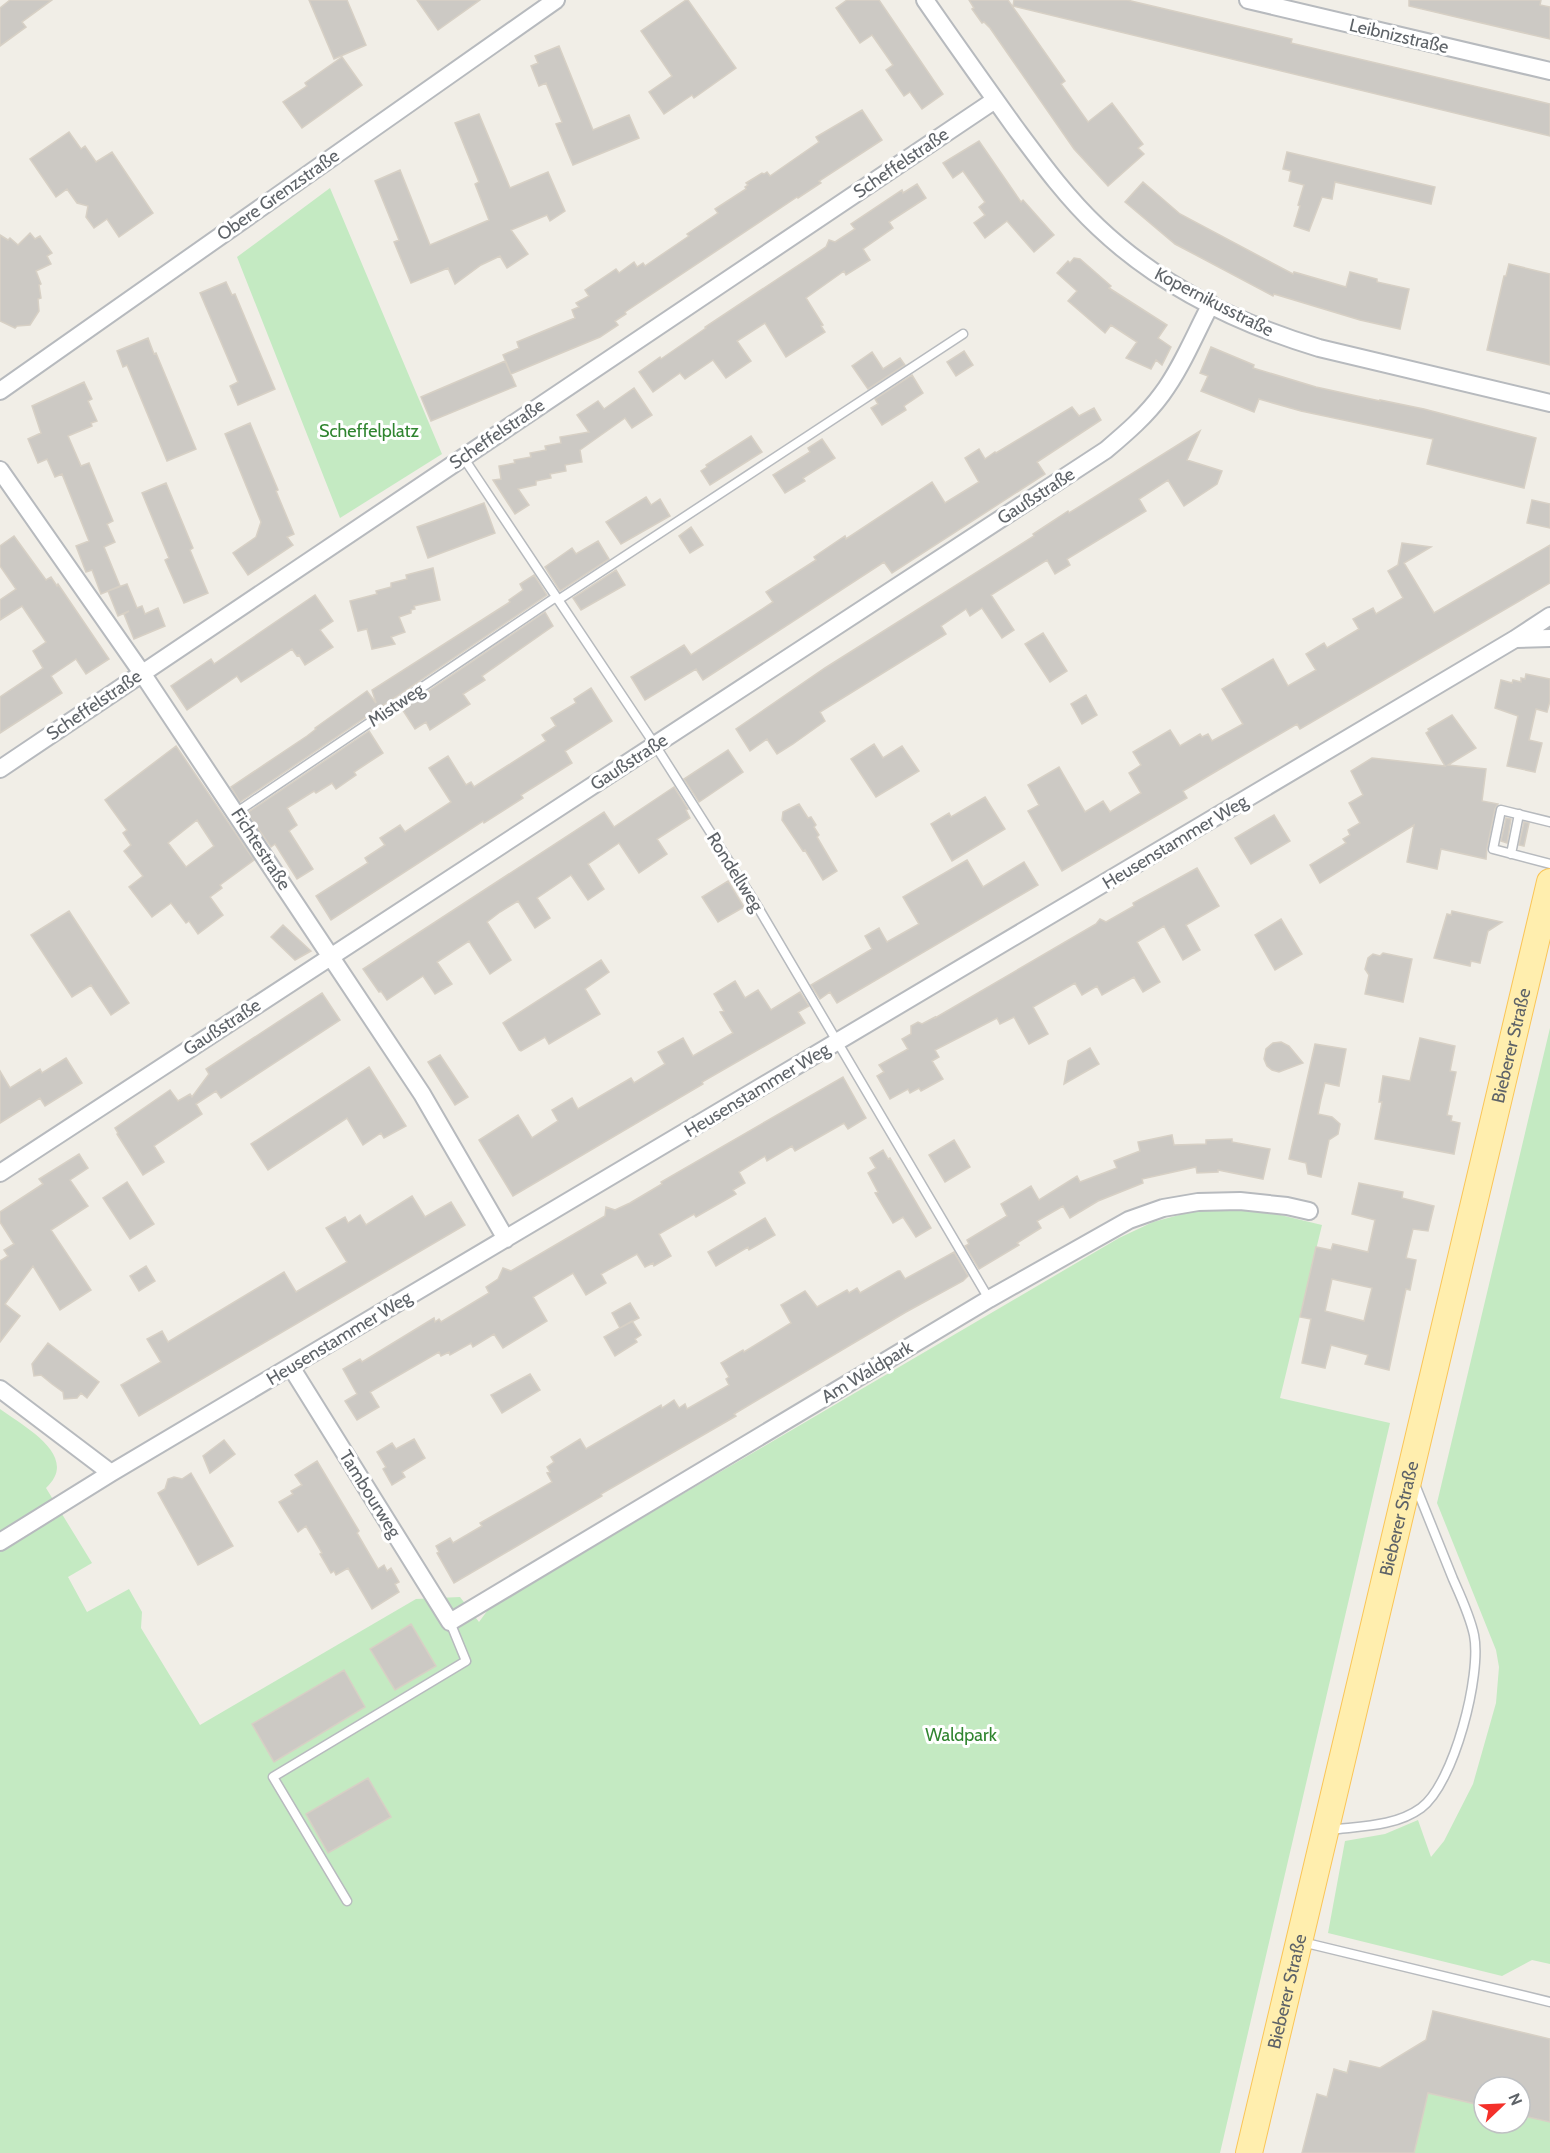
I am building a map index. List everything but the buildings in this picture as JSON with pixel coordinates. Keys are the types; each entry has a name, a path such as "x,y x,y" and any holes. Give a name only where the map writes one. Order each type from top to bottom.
{"main road":[{"name":"Bieberer Straße","path":"1248,2153 1410,1470 1540,940 1550,882"}],"street":[{"name":"Obere Grenzstraße","path":"0,391 556,0"},
{"name":"Kopernikusstraße","path":"925,0 1053,178 1098,227 1151,270 1211,304 1264,329 1297,341 1550,403"},
{"name":"Leibnizstraße","path":"1248,0 1550,71"},
{"name":"Scheffelstraße","path":"0,769 995,100"},
{"name":"Gaußstraße","path":"0,1173 1106,450 1141,418 1162,394 1175,374 1211,304"},
{"name":"Fichtestraße","path":"0,470 237,812 422,1095 506,1239"},
{"name":"Heusenstammer Weg","path":"0,1542 111,1473 838,1043 1550,616"},
{"name":"Heusenstammer Weg","path":"1515,639 1550,638"},
{"name":"Am Waldpark","path":"450,1622 1110,1229 1144,1213 1198,1202 1240,1201 1309,1211"},
{"name":"Tambourweg","path":"291,1367 450,1622"},
{"path":"0,1389 111,1473"}],"lane":[{"name":"Mistweg","path":"237,812 557,599 963,334"},
{"name":"Rondellweg","path":"463,457 655,745 756,904 989,1299"},
{"path":"1550,822 1501,810 1493,849 1550,864"},
{"path":"1511,854 1519,814"},
{"path":"1326,1830 1381,1824 1403,1818 1419,1810 1431,1800 1439,1788 1453,1756 1467,1713 1476,1661 1473,1632 1410,1470"},
{"path":"347,1901 273,1777 465,1661 450,1622"},
{"path":"1299,1941 1550,2002"}],"green space":[{"name":"Scheffelplatz","path":"330,188 442,454 340,518 237,257"},
{"path":"1550,1028 1550,1964 1532,1960 1502,1976 1328,1933 1345,1841 1385,1834 1418,1820 1431,1857 1444,1841 1473,1784 1496,1703 1499,1667 1496,1650 1437,1503"},
{"name":"Waldpark","path":"1235,1209 1264,1211 1322,1225 1280,1398 1390,1423 1220,2153 0,2153 0,1409 34,1433 53,1453 57,1465 55,1476 46,1488 92,1563 68,1577 87,1612 129,1589 142,1612 141,1628 200,1725 416,1599 460,1597 479,1622 490,1607 1119,1238 1153,1222 1194,1211"},
{"path":"1433,2011 1550,2039 1550,2153 1302,2153 1317,2094 1327,2097 1334,2069 1347,2072 1350,2061 1381,2068 1426,2040"}]}
